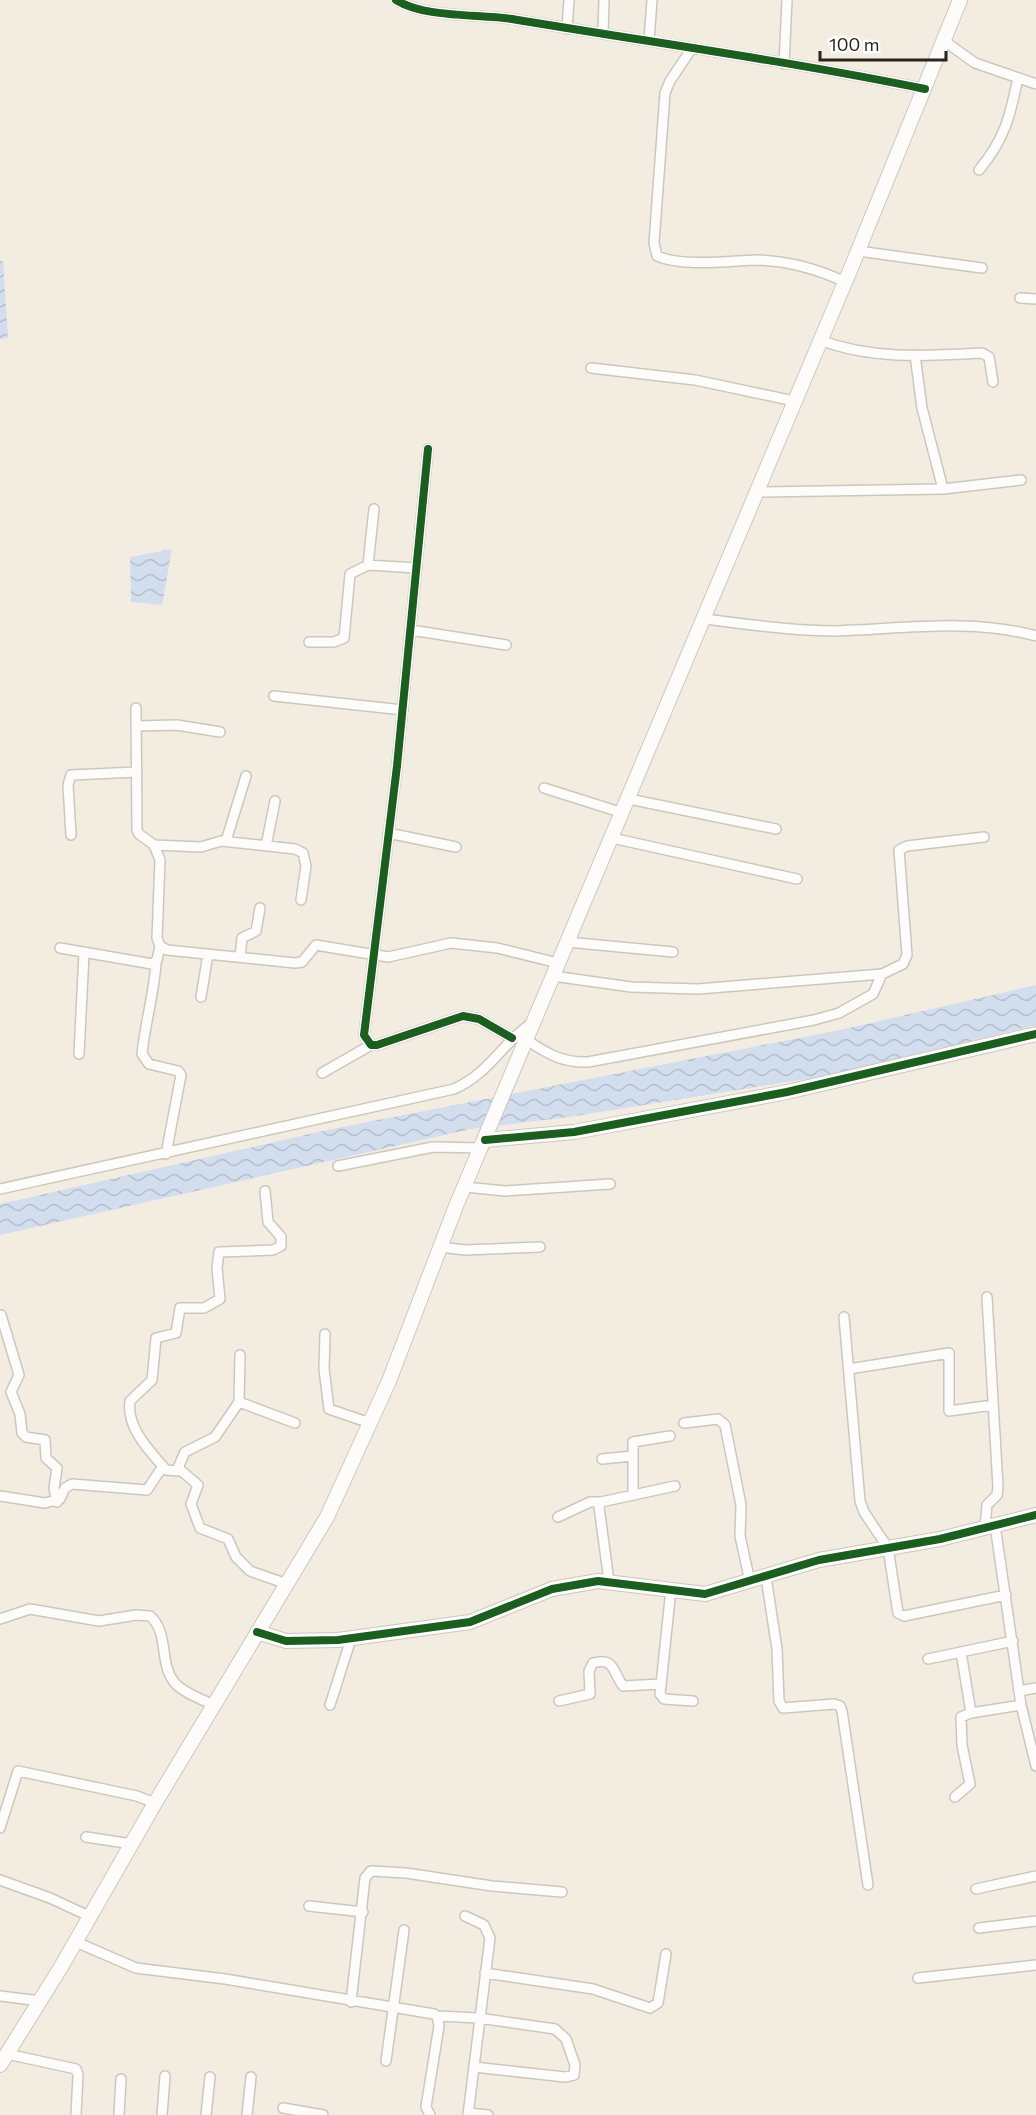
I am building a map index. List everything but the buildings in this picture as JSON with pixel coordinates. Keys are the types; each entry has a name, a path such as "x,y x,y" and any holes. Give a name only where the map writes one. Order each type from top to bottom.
{"main road":[{"path":"4,2059 91,1917 155,1803 327,1517 370,1423 440,1247 858,251 960,0"},
{"path":"485,1140 574,1132 787,1092 1036,1034"},
{"path":"257,1632 286,1641 351,1639 478,1620 552,1589 609,1581 705,1594 819,1560 990,1527 1036,1515"}],"street":[{"path":"396,0 415,8 649,40 924,89"},
{"path":"567,28 569,0"},
{"path":"603,34 604,0"},
{"path":"649,40 652,0"},
{"path":"784,64 787,0"},
{"path":"943,40 975,63 1036,84"},
{"path":"692,48 670,81 665,93 654,243 657,256 696,261 775,262 816,270 845,282"},
{"path":"979,170 999,145 1009,121 1018,78"},
{"path":"858,251 982,268"},
{"path":"1020,298 1036,299"},
{"path":"820,339 855,349 915,356 982,352 989,357 993,382"},
{"path":"915,356 922,408 943,489"},
{"path":"591,368 695,380 794,401"},
{"path":"371,1045 366,1041 364,1027 403,710 428,449"},
{"path":"756,492 943,489 1021,480"},
{"path":"368,565 374,509"},
{"path":"309,642 334,642 344,638 351,574 368,565 417,568"},
{"path":"704,619 821,631 915,626 1008,628 1036,636"},
{"path":"411,630 506,645"},
{"path":"274,696 403,710"},
{"path":"136,708 137,830 139,834 154,845 201,847 225,841 296,849 303,853 306,866 301,900"},
{"path":"136,726 187,726 220,732"},
{"path":"71,835 68,785 71,775 137,772"},
{"path":"225,841 246,776"},
{"path":"544,788 623,813"},
{"path":"629,799 776,829"},
{"path":"266,846 274,801"},
{"path":"388,833 456,847"},
{"path":"160,946 167,950 295,963 306,958 311,948 323,945 374,956 400,956 451,943 497,948 556,969 631,987 698,988 882,974 903,964 907,954 899,850 907,846 984,837"},
{"path":"612,838 797,879"},
{"path":"154,845 159,860 157,938 160,946 154,988 147,1013 142,1054 148,1064 178,1071 181,1075 166,1154"},
{"path":"240,957 244,935 256,931 260,908"},
{"path":"567,942 673,952"},
{"path":"60,948 156,963"},
{"path":"79,1054 84,953"},
{"path":"201,997 208,954"},
{"path":"528,1041 554,1058 569,1063 588,1062 814,1020 864,1002 873,994 882,974"},
{"path":"322,1073 371,1045 463,1016 479,1019 512,1038"},
{"path":"0,1190 454,1089 487,1069 512,1038 536,1021"},
{"path":"338,1166 433,1147 485,1140"},
{"path":"465,1187 506,1191 610,1184"},
{"path":"265,1191 268,1222 281,1238 281,1246 273,1250 219,1252 217,1268 220,1299 204,1308 180,1308 176,1333 156,1338 152,1380 129,1401 130,1411 142,1443 163,1466 170,1471 179,1471 198,1485 191,1504 200,1528 228,1539 236,1557 250,1571 287,1584"},
{"path":"440,1247 465,1250 540,1247"},
{"path":"987,1297 998,1487 997,1495 987,1505 1006,1595 1021,1705 1032,1735 1036,1764"},
{"path":"1,1315 18,1371 11,1392 20,1414 21,1433 26,1437 45,1440 46,1458 57,1468 54,1488 57,1502"},
{"path":"844,1317 860,1501 864,1512 888,1548 900,1615 1006,1595"},
{"path":"325,1334 324,1369 329,1409 370,1423"},
{"path":"849,1369 949,1353 949,1411 993,1405"},
{"path":"179,1471 185,1452 215,1437 239,1402 240,1355"},
{"path":"239,1402 295,1423"},
{"path":"684,1423 718,1419 725,1425 741,1505 740,1536 750,1582"},
{"path":"633,1494 632,1446 637,1440 670,1436"},
{"path":"602,1459 632,1456"},
{"path":"57,1502 65,1488 72,1484 147,1490 163,1466"},
{"path":"558,1517 590,1502 602,1502 675,1485"},
{"path":"0,1496 45,1503 57,1502"},
{"path":"602,1502 599,1508 609,1581"},
{"path":"766,1577 777,1649 779,1701 783,1708 834,1704 840,1706 842,1711 868,1885"},
{"path":"671,1589 660,1694 664,1699 693,1701"},
{"path":"0,1619 30,1609 99,1621 136,1616 150,1617 159,1628 169,1674 174,1683 215,1706"},
{"path":"330,1706 351,1639"},
{"path":"928,1659 1012,1641"},
{"path":"961,1652 971,1713"},
{"path":"559,1701 590,1694 590,1667 593,1663 603,1660 610,1664 623,1686 661,1684"},
{"path":"1019,1691 1036,1688"},
{"path":"955,1797 970,1784 961,1717 971,1713 1021,1705"},
{"path":"0,1823 18,1771 137,1796 155,1803"},
{"path":"86,1837 132,1844"},
{"path":"351,2002 363,1912 365,1878 371,1871 406,1872 492,1886 562,1892"},
{"path":"976,1889 1036,1876"},
{"path":"0,1880 50,1898 91,1917"},
{"path":"309,1906 363,1912"},
{"path":"465,1916 484,1925 489,1934 468,2114 488,2115"},
{"path":"979,1928 1036,1921"},
{"path":"386,2061 404,1930"},
{"path":"75,1942 136,1968 225,1979 437,2016 479,2018 555,2029 566,2039 575,2072 565,2077 474,2067"},
{"path":"485,1973 593,1989 650,2008 658,2003 666,1954"},
{"path":"918,1978 1036,1965"},
{"path":"0,1996 40,2001"},
{"path":"430,2115 426,2107 439,2026 437,2016"},
{"path":"4,2059 76,2069 78,2074 76,2115"},
{"path":"162,2115 165,2076"},
{"path":"206,2115 210,2077"},
{"path":"247,2115 251,2077"},
{"path":"118,2115 121,2079"},
{"path":"283,2108 323,2115"}],"water":[{"path":"0,261 3,261 8,338 0,339"},
{"path":"172,549 162,605 131,602 130,557"},
{"path":"1036,985 1036,1025 831,1075 569,1117 471,1129 0,1235 0,1204 332,1129 840,1030"}],"cycle path":[{"path":"396,0 408,6 436,13 512,19 925,89"},
{"path":"428,449 397,766 364,1035 371,1045 377,1045 463,1016 479,1019 512,1038"},
{"path":"485,1140 574,1132 787,1092 1036,1034"},
{"path":"257,1632 286,1641 338,1640 470,1622 552,1589 598,1581 705,1594 819,1560 940,1539 1036,1515"}]}
